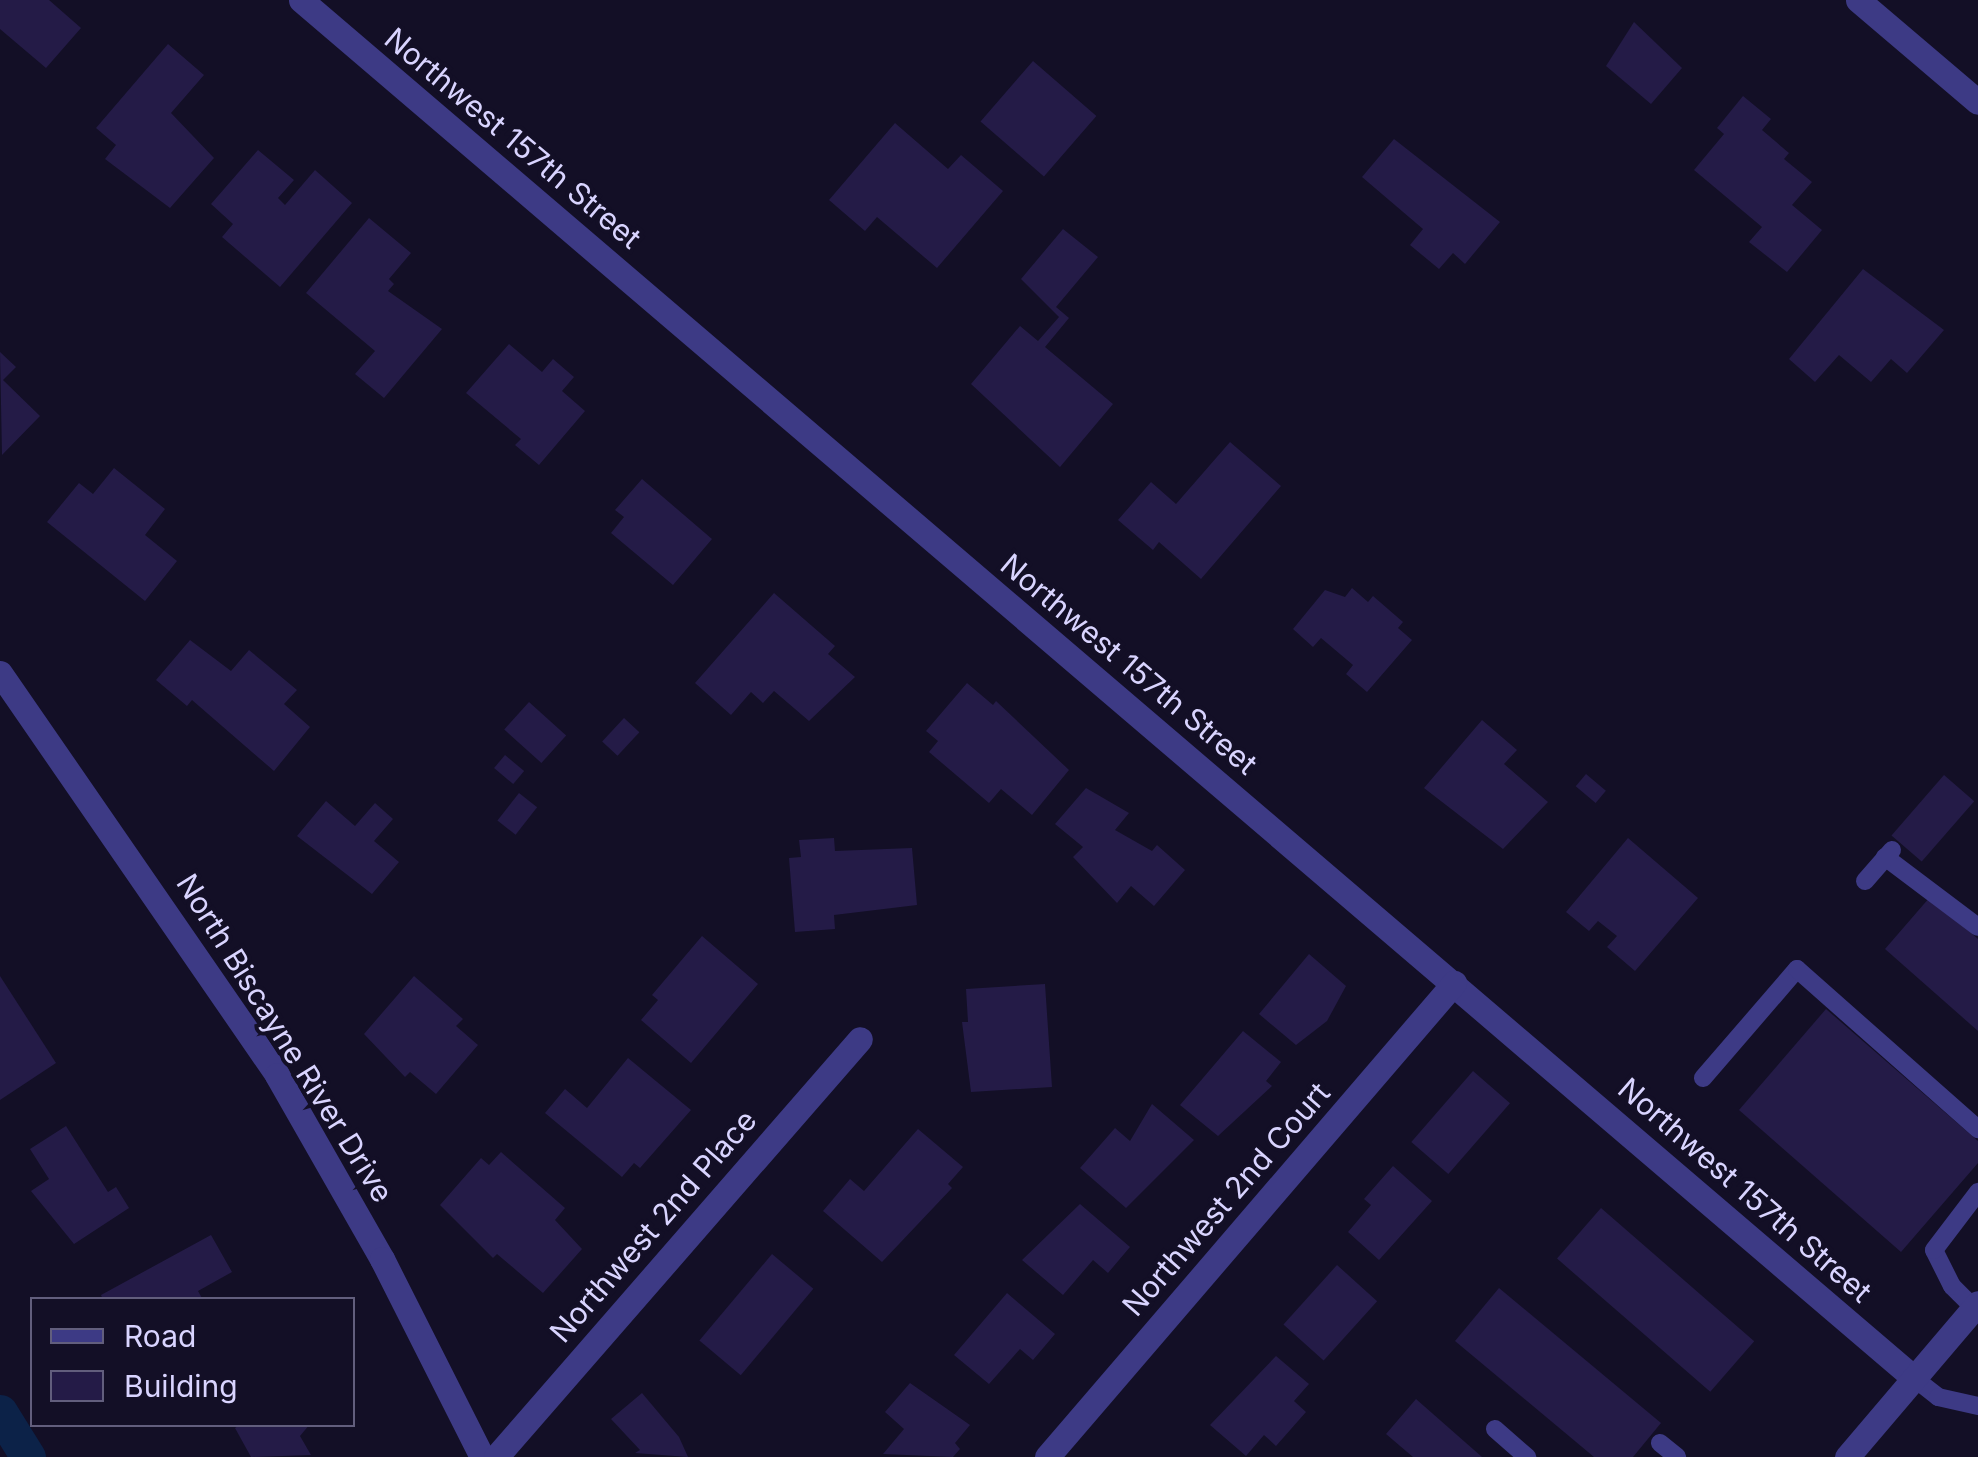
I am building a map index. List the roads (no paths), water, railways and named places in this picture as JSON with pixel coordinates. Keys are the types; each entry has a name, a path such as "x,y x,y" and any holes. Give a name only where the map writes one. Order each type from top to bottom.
{"street":[{"name":"Northwest 157th Street","path":"302,0 1914,1378"},
{"path":"1858,0 1978,102"},
{"name":"North Biscayne River Drive","path":"0,673 176,920 277,1076 382,1258 482,1457"},
{"name":"Northwest 2nd Court","path":"1047,1457 1454,983"},
{"name":"Northwest 2nd Place","path":"496,1457 860,1040"},
{"path":"1847,1457 1976,1306"}],"lane":[{"path":"1865,881 1889,853 1978,927"},
{"path":"1703,1078 1797,968 1978,1129"},
{"path":"1976,1306 1952,1286 1934,1250 1978,1192"},
{"path":"1914,1378 1938,1397 1978,1406"},
{"path":"1496,1430 1527,1457"},
{"path":"1660,1443 1677,1457"}],"waterway":[{"path":"0,1412 28,1457"}]}
